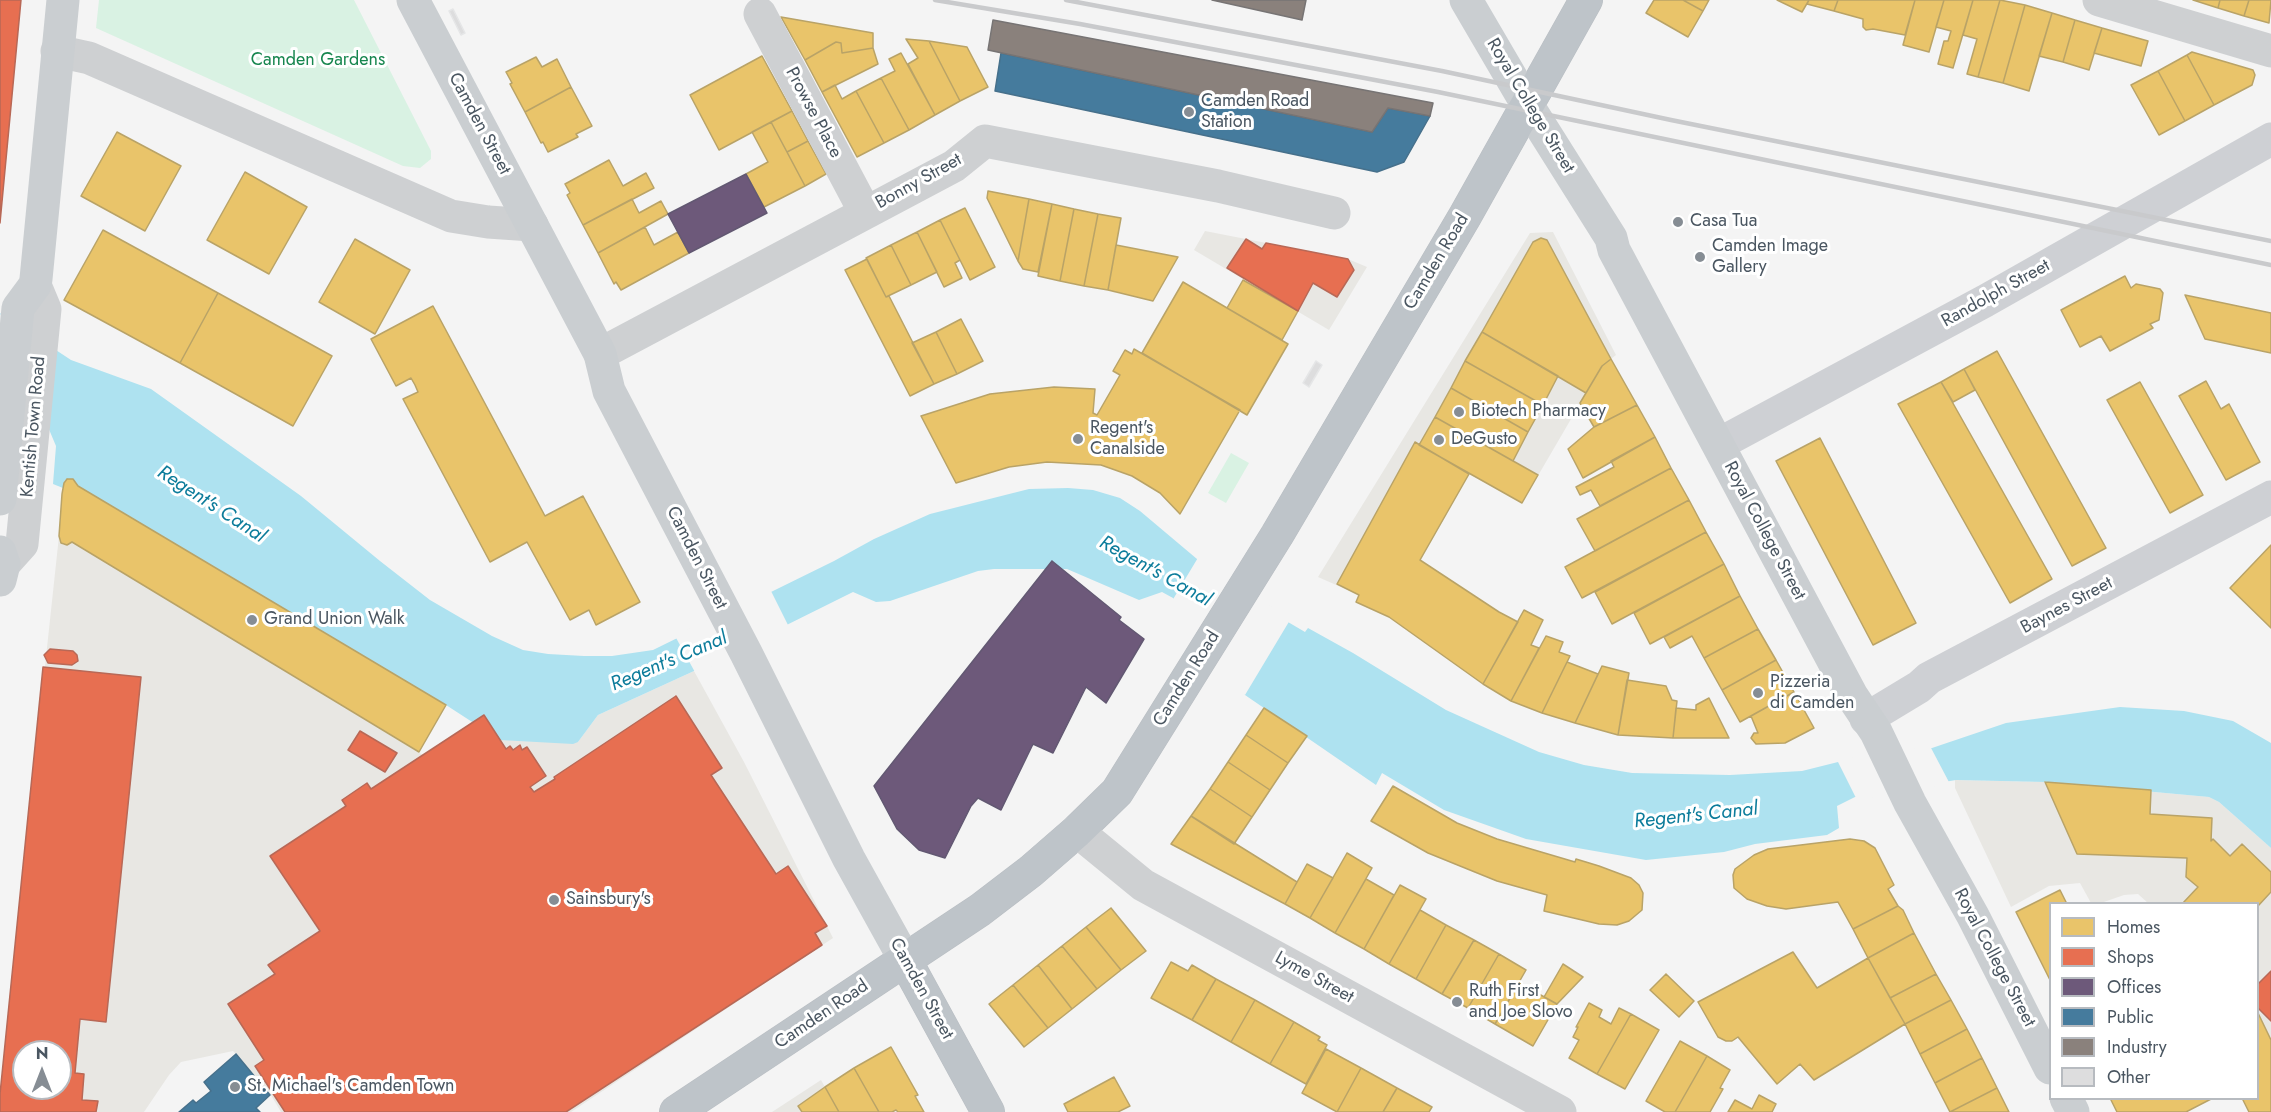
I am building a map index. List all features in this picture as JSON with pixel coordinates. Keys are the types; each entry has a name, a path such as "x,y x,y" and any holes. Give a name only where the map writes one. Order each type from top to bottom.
{"highway":[{"name":"Camden Road","path":"676,1112 980,910 1031,871 1117,792 1294,506 1528,106 1586,0"},
{"name":"Camden Street","path":"905,960 988,1112"}],"main road":[{"name":"Kentish Town Road","path":"0,499 16,472 18,308 36,282 63,0"},
{"name":"Camden Street","path":"413,0 600,354 609,391 746,653 849,859 905,960"},
{"name":"Royal College Street","path":"1466,0 1528,106 1611,238 1614,250 1973,916 2049,1066"}],"street":[{"path":"2099,0 2271,51"},
{"name":"Prowse Place","path":"760,14 865,212"},
{"path":"57,51 89,58 451,216 488,222 532,225"},
{"name":"Randolph Street","path":"1719,444 1985,301 2271,139"},
{"name":"Bonny Street","path":"600,354 954,166 985,141 1218,186 1334,213"},
{"name":"Kentish Town Road","path":"2,565 22,544 16,472"},
{"name":"Baynes Street","path":"1871,726 1929,678 2271,498"},
{"name":"Lyme Street","path":"1077,831 1143,885 1560,1112"}],"shaded area":[{"path":"1205,231 1348,259 1367,267 1329,330 1194,250"},
{"path":"1553,232 1616,355 1602,366 1522,503 1469,474 1389,617 1356,602 1359,595 1318,577 1530,233"},
{"path":"59,536 63,545 72,542 423,755 484,715 578,742 598,715 694,671 744,762 833,938 571,1112 281,1112 268,1090 233,1051 181,1062 169,1075 144,1112 0,1112 6,1029"},
{"path":"1955,780 2045,782 2209,797 2219,802 2271,848 2271,1112 2249,1112 2243,1100 2259,1100 2259,902 2147,902 2138,894 2124,895 2104,902 2090,902 2080,883 2049,886 2011,907 1955,788"},
{"path":"821,1080 839,1112 772,1112"}],"green space":[{"name":"Camden Gardens","path":"99,0 354,0 431,151 431,159 420,168 403,166 96,28"},
{"path":"1231,453 1249,463 1226,503 1208,493"}],"water":[{"name":"Regent's Canal","path":"0,313 71,360 151,389 301,496 430,600 492,636 523,650 548,654 612,656 653,650 874,539 930,514 1029,489 1093,490 1120,498 1140,511 1197,559 1305,632 1308,628 1446,710 1539,752 1584,765 1632,773 1730,775 1802,771 1838,762 1932,748 2006,723 2120,707 2184,711 2233,721 2271,743 2271,848 2219,802 2209,797 2045,782 1956,780 1855,797 1837,806 1839,828 1827,835 1755,844 1724,852 1646,860 1526,839 1444,810 1382,773 1376,785 1245,695 1173,598 1162,592 1139,600 1067,569 978,571 890,601 876,602 853,592 694,671 598,715 578,742 573,744 500,740 446,705 78,486 73,479 65,480 63,488 53,484 56,446"}],"pier":[{"path":"1199,556 1290,620 1245,695 1238,691 1172,601"},
{"path":"770,589 789,627 696,674 675,636"},
{"path":"1930,746 1950,784 1857,800 1837,760"}],"building: Homes":[{"path":"1654,0 1683,0 1703,11 1688,37 1646,13"},
{"path":"1683,0 1709,0 1703,11"},
{"path":"1777,0 1809,0 1802,12"},
{"path":"1809,0 1838,0 1834,11 1807,4"},
{"path":"1838,0 1915,0 1905,35 1873,29 1866,30 1863,27 1863,19 1834,11"},
{"path":"1915,0 1944,0 1929,52 1903,45"},
{"path":"1944,0 1973,0 1953,68 1938,64 1944,41 1948,41 1951,31 1936,27"},
{"path":"1973,0 2000,0 1978,77 1967,74 1977,39 1963,35"},
{"path":"2000,0 2025,5 2003,83 1978,77"},
{"path":"2193,0 2220,0 2218,8"},
{"path":"2220,0 2249,0 2244,16 2218,8"},
{"path":"2249,0 2271,0 2269,23 2244,16"},
{"path":"2025,5 2052,13 2029,91 2003,83"},
{"path":"2052,13 2075,20 2063,62 2039,56"},
{"path":"781,17 873,33 873,48 842,53 841,43 836,42 805,60"},
{"path":"2075,20 2102,28 2089,70 2063,62"},
{"path":"2102,28 2148,41 2141,66 2094,53"},
{"path":"906,39 929,41 960,101 935,115 908,64 918,58"},
{"path":"929,41 967,47 988,87 960,101"},
{"path":"836,42 841,43 842,53 873,48 878,64 822,92 805,60"},
{"path":"2192,52 2253,70 2255,75 2252,85 2214,105 2187,55"},
{"path":"901,53 935,115 909,130 881,78 895,71 889,59"},
{"path":"2187,55 2214,105 2185,121 2158,71"},
{"path":"762,56 792,111 719,150 690,95"},
{"path":"536,57 542,67 557,59 571,87 525,112 506,72"},
{"path":"2158,71 2185,121 2159,135 2131,85"},
{"path":"881,78 909,130 884,143 856,91"},
{"path":"835,85 842,99 856,91 884,143 857,157 822,92"},
{"path":"571,87 592,126 576,134 578,137 548,152 525,112"},
{"path":"792,111 808,141 787,152 771,122"},
{"path":"771,122 805,186 764,207 746,174 768,162 752,132"},
{"path":"117,132 181,166 145,231 81,196"},
{"path":"808,141 826,174 805,186 787,152"},
{"path":"609,160 623,186 646,173 654,188 583,225 567,195 570,193 565,184"},
{"path":"245,172 307,207 269,274 207,240"},
{"path":"988,191 1029,199 1018,261 987,198"},
{"path":"632,199 639,213 661,201 668,214 598,253 583,225"},
{"path":"1029,199 1052,204 1038,272 1023,269 1018,261"},
{"path":"1052,204 1074,209 1060,281 1038,276"},
{"path":"965,208 995,267 970,280 940,220"},
{"path":"1074,209 1098,214 1084,286 1060,281"},
{"path":"1098,214 1121,218 1108,290 1084,286"},
{"path":"940,220 960,260 955,263 962,278 944,287 917,232"},
{"path":"645,227 654,245 678,232 689,253 621,290 616,282 614,284 598,253"},
{"path":"103,230 218,293 180,363 64,300"},
{"path":"917,232 937,272 911,285 891,245"},
{"path":"1541,238 1547,240 1611,359 1602,366 1586,393 1482,332 1533,242"},
{"path":"355,239 410,270 375,334 319,302"},
{"path":"891,245 911,285 886,297 866,258"},
{"path":"1116,245 1178,257 1153,301 1108,290"},
{"path":"867,259 886,297 889,296 934,384 910,396 845,270"},
{"path":"2125,276 2131,288 2136,284 2160,289 2163,293 2159,320 2150,324 2153,328 2110,351 2101,336 2080,347 2061,310"},
{"path":"1243,280 1298,311 1282,340 1227,308"},
{"path":"1183,282 1288,344 1247,415 1142,353"},
{"path":"218,293 332,356 293,426 180,363"},
{"path":"2185,295 2271,313 2271,353 2205,339"},
{"path":"433,306 545,516 583,496 640,602 596,625 589,610 570,620 527,542 490,562 403,399 418,392 415,385 411,378 396,386 371,339"},
{"path":"961,319 983,361 957,374 936,332"},
{"path":"936,332 957,374 934,384 912,343"},
{"path":"1482,332 1558,376 1543,405 1465,361"},
{"name":"Regent's Canalside","path":"1134,349 1240,410 1180,514 1160,493 1132,476 1101,465 1047,462 1009,467 956,483 921,416 990,394 1054,387 1095,389 1093,413 1097,415 1120,375 1113,371 1125,350 1132,354"},
{"path":"1997,351 2106,548 2072,566 1964,369"},
{"path":"1611,359 1637,405 1594,427 1580,403 1602,366"},
{"path":"1465,361 1543,405 1528,432 1451,388"},
{"path":"1964,369 1975,390 1953,402 1941,382"},
{"path":"2206,381 2221,409 2229,404 2260,462 2226,480 2179,396"},
{"path":"1941,382 2052,579 2010,603 1898,404"},
{"path":"2140,382 2203,495 2170,513 2107,400"},
{"path":"1451,388 1528,432 1513,461 1435,417"},
{"path":"1637,405 1655,437 1583,478 1568,449 1594,427"},
{"path":"1435,417 1538,475 1522,503 1419,445"},
{"path":"1655,437 1671,468 1600,506 1591,490 1580,495 1576,487 1614,467 1611,461"},
{"path":"1820,438 1916,623 1873,645 1776,461"},
{"path":"1415,442 1469,474 1420,560 1518,622 1483,684 1389,617 1356,602 1359,595 1337,584"},
{"path":"1671,468 1689,500 1595,551 1577,519"},
{"name":"Grand Union Walk","path":"67,479 73,479 78,486 446,705 419,752 72,542 67,545 61,543 59,536 62,494"},
{"path":"1689,500 1706,532 1582,598 1565,567"},
{"path":"1706,532 1724,564 1612,624 1595,592"},
{"path":"2271,545 2271,628 2230,588"},
{"path":"1724,564 1740,596 1650,644 1634,613"},
{"path":"1740,596 1758,629 1704,658 1692,636 1670,648 1664,637"},
{"path":"1524,610 1543,620 1531,645 1539,648 1511,701 1483,684"},
{"path":"1758,629 1776,660 1722,690 1704,658"},
{"path":"1546,636 1563,642 1559,652 1570,656 1542,713 1511,701"},
{"path":"1776,660 1794,692 1740,722 1722,690"},
{"path":"1567,662 1598,674 1575,723 1542,713"},
{"path":"1602,666 1629,673 1618,735 1575,723"},
{"path":"1627,680 1666,686 1672,700 1677,701 1673,738 1618,735"},
{"path":"1794,692 1814,728 1785,743 1756,744 1751,738 1754,733 1758,733 1751,716"},
{"path":"1709,698 1729,738 1673,738 1676,708 1696,710 1696,705"},
{"path":"1264,708 1307,736 1288,763 1246,735"},
{"path":"1246,735 1288,763 1270,790 1228,762"},
{"path":"1228,762 1270,790 1252,817 1210,789"},
{"path":"2045,782 2151,790 2150,814 2212,818 2211,841 2213,839 2230,856 2242,844 2271,872 2271,892 2259,905 2259,902 2184,902 2198,887 2186,877 2187,858 2077,854"},
{"path":"1393,786 1457,823 1497,839 1575,862 1576,859 1631,878 1639,885 1643,893 1642,910 1629,921 1617,925 1599,924 1544,911 1547,895 1497,881 1428,853 1371,821"},
{"path":"1210,789 1252,817 1234,844 1191,816"},
{"path":"1191,816 1297,882 1285,904 1171,844"},
{"path":"1850,839 1864,841 1875,848 1894,885 1888,889 1898,906 1853,929 1838,902 1786,909 1767,906 1747,899 1734,888 1735,869 1754,855 1768,849"},
{"path":"1347,853 1372,868 1335,933 1310,918"},
{"path":"1307,864 1333,878 1310,918 1285,904"},
{"path":"1366,879 1394,895 1364,949 1335,933"},
{"path":"1400,885 1426,899 1389,964 1364,949"},
{"path":"2060,890 2066,902 2049,902 2049,978 2016,912"},
{"path":"1898,906 1903,910 1914,933 1868,958 1853,929"},
{"path":"1111,908 1146,951 1121,970 1086,927"},
{"path":"1420,910 1446,925 1416,979 1389,964"},
{"path":"1446,925 1474,940 1442,994 1416,979"},
{"path":"1086,927 1121,970 1097,989 1062,946"},
{"path":"1914,933 1936,974 1890,998 1868,958"},
{"path":"1474,940 1499,954 1468,1008 1442,994"},
{"path":"1062,946 1097,989 1072,1009 1038,965"},
{"path":"1793,952 1817,988 1868,958 1905,1024 1814,1080 1800,1064 1777,1084 1738,1037 1732,1041 1726,1041 1718,1037 1698,1002"},
{"path":"1499,954 1526,970 1495,1024 1468,1008"},
{"path":"1171,962 1188,971 1192,965 1216,979 1192,1020 1151,998"},
{"path":"1563,964 1583,977 1557,1004 1544,997"},
{"path":"1038,965 1072,1009 1048,1028 1013,985"},
{"path":"1666,974 1694,1001 1679,1017 1650,990"},
{"path":"1936,974 1951,1000 1905,1024 1890,998"},
{"path":"1216,979 1255,1000 1231,1042 1192,1020"},
{"path":"1519,983 1557,1004 1533,1046 1495,1024"},
{"path":"1013,985 1048,1028 1024,1047 989,1004"},
{"path":"1255,1000 1294,1022 1270,1064 1231,1042"},
{"path":"1951,1000 1967,1029 1920,1054 1905,1024"},
{"path":"1589,1003 1602,1010 1599,1017 1611,1024 1619,1008 1631,1014 1597,1074 1569,1058 1579,1040 1573,1037 1578,1027 1576,1027"},
{"path":"1631,1014 1659,1030 1625,1089 1597,1074"},
{"path":"2259,1015 2271,1040 2271,1112 2249,1112 2243,1100 2259,1100"},
{"path":"1294,1022 1320,1037 1318,1040 1327,1045 1306,1084 1270,1064"},
{"path":"1967,1029 1982,1058 1935,1083 1920,1054"},
{"path":"1680,1041 1707,1056 1675,1112 1665,1112 1646,1101"},
{"path":"891,1047 918,1095 915,1096 924,1112 898,1112 896,1110 879,1112 854,1068"},
{"path":"1326,1049 1361,1068 1337,1112 1302,1093"},
{"path":"1707,1056 1730,1070 1720,1088 1723,1089 1710,1112 1675,1112"},
{"path":"1982,1058 1997,1088 1950,1112 1935,1083"},
{"path":"854,1068 879,1112 839,1112 825,1087"},
{"path":"1361,1068 1397,1088 1383,1112 1337,1112"},
{"path":"1114,1077 1130,1106 1118,1112 1068,1112 1064,1104"},
{"path":"825,1087 839,1112 802,1112 798,1106"},
{"path":"1397,1088 1432,1107 1429,1112 1383,1112"},
{"path":"1997,1088 2009,1112 1950,1112"},
{"path":"1759,1095 1776,1104 1772,1112 1728,1112 1735,1100 1752,1109"},
{"path":"2111,1100 2209,1100 2186,1112 2117,1112"}],"building: Shops":[{"path":"0,0 21,0 0,223"},
{"path":"1246,239 1262,249 1266,243 1348,259 1354,270 1337,297 1313,283 1298,311 1227,268"},
{"path":"50,649 73,651 78,661 72,665 48,663 44,655"},
{"path":"43,667 141,677 106,1022 80,1019 75,1073 84,1074 82,1100 98,1101 96,1112 0,1112"},
{"name":"Sainsbury's","path":"676,696 722,768 711,775 776,874 788,866 827,926 815,933 822,945 566,1112 285,1112 255,1066 264,1060 228,1004 275,974 268,965 320,931 270,856 346,806 342,800 367,783 371,789 484,715 506,749 510,746 513,750 520,745 522,750 527,747 546,776 530,787 534,792"},
{"path":"360,731 397,753 385,772 348,750"},
{"path":"2271,971 2271,1021 2259,1009 2259,983"}],"building: Offices":[{"path":"746,174 767,213 689,253 668,214"},
{"path":"1052,561 1121,617 1119,620 1144,639 1106,703 1086,687 1053,753 1033,744 1001,810 978,798 971,806 945,858 919,850 897,829 874,786"}],"building: Public":[{"name":"Camden Road Station","path":"1001,53 1372,132 1388,108 1430,116 1404,162 1377,172 995,91"},
{"name":"St. Michael's Camden Town","path":"236,1054 270,1095 256,1108 260,1112 179,1112 193,1100 196,1103 211,1091 204,1082"}],"building: Industry":[{"path":"1212,0 1306,0 1302,20"},
{"path":"993,20 1433,103 1430,116 1388,108 1372,132 988,50"}],"building: Other":[{"path":"453,9 465,33 461,35 449,11"},
{"path":"1316,361 1322,365 1309,387 1303,383"}],"railway":[{"path":"935,0 1080,24 1438,92 2271,265"},
{"path":"1066,0 1442,71 1671,120 2271,241"}],"place":[{"name":"Camden Road Station","path":"1189,112"},
{"name":"Casa Tua","path":"1678,222"},
{"name":"Camden Image Gallery","path":"1700,257"},
{"name":"Biotech Pharmacy","path":"1459,412"},
{"name":"Regent's Canalside","path":"1078,439"},
{"name":"DeGusto","path":"1439,440"},
{"name":"Grand Union Walk","path":"252,620"},
{"name":"Pizzeria di Camden","path":"1758,693"},
{"name":"Sainsbury's","path":"554,900"},
{"name":"Ruth First and Joe Slovo","path":"1457,1002"},
{"name":"St. Michael's Camden Town","path":"235,1087"}]}
